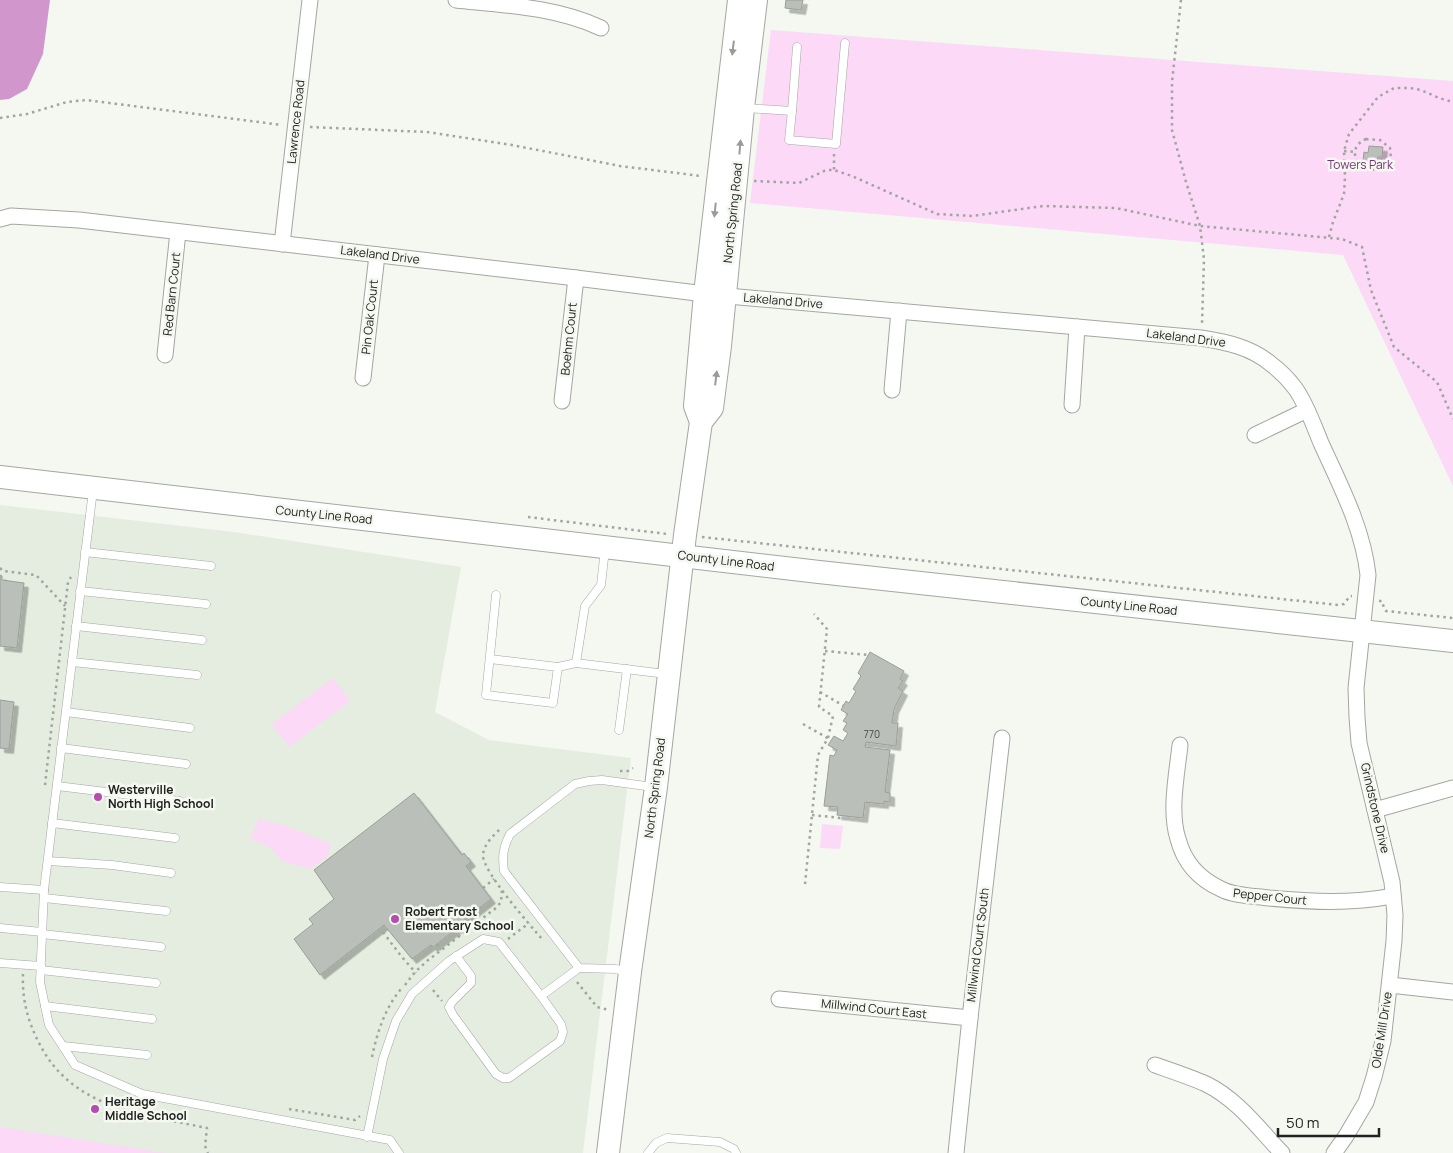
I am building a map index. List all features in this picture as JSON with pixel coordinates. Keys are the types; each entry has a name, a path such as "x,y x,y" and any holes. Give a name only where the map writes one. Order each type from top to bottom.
{"main road":[{"name":"North Spring Road","path":"608,1153 630,972 656,787 700,422 695,406 715,295 735,108 739,0"},
{"name":"North Spring Road","path":"735,108 756,0"},
{"name":"County Line Road","path":"0,477 606,547 684,545 848,576 1453,641"}],"street":[{"name":"Lawrence Road","path":"282,244 310,0"},
{"path":"456,0 552,12 582,19 601,28"},
{"name":"Lakeland Drive","path":"0,219 11,216 38,217 715,295 1201,338 1231,344 1254,352 1271,364 1295,388 1307,410 1352,513 1366,556 1368,575 1363,631"},
{"name":"Red Barn Court","path":"165,355 178,232"},
{"name":"Pin Oak Court","path":"364,378 377,255"},
{"name":"Boehm Court","path":"562,401 576,278"},
{"path":"892,390 899,311"},
{"path":"1072,405 1077,327"},
{"path":"1254,435 1307,410"},
{"name":"Grindstone Drive","path":"1363,631 1356,688 1357,717 1359,743 1392,882 1395,915 1390,985"},
{"name":"Millwind Court South","path":"956,1153 1002,738"},
{"name":"Pepper Court","path":"1180,745 1175,796 1177,838 1183,854 1193,869 1203,879 1227,892 1301,901 1335,902 1369,900 1393,896"},
{"path":"1375,810 1453,788"},
{"path":"1390,985 1453,992"},
{"name":"Olde Mill Drive","path":"1334,1153 1366,1102 1374,1078 1383,1041 1390,985"},
{"name":"Millwind Court East","path":"779,999 970,1018"},
{"path":"1155,1065 1206,1084 1223,1095 1238,1107 1282,1153"}],"lane":[{"path":"797,47 789,140 836,144 845,43"},
{"path":"735,108 792,111"},
{"path":"93,488 44,894 40,982 49,1025 75,1065 142,1094 390,1140 399,1153"},
{"path":"576,663 586,606 601,585 606,547"},
{"path":"85,552 211,566"},
{"path":"80,591 206,604"},
{"path":"496,595 486,696 553,703 558,667"},
{"path":"76,626 202,640"},
{"path":"490,659 558,667 576,663 669,674"},
{"path":"72,662 197,675"},
{"path":"619,730 627,669"},
{"path":"66,712 190,728"},
{"path":"62,748 186,764"},
{"path":"579,968 504,871 502,858 504,845 510,834 575,784 602,780 656,787"},
{"path":"57,786 180,801"},
{"path":"52,823 176,838"},
{"path":"48,861 112,865 171,874"},
{"path":"0,887 166,911"},
{"path":"0,928 161,947"},
{"path":"367,1136 383,1059 396,1021 412,994 456,956 483,938 499,942 541,996 561,1024 563,1032 560,1041 509,1078 503,1078 496,1074 449,1007 471,984 471,976 456,956"},
{"path":"0,963 156,983"},
{"path":"541,996 579,968 616,969 630,972"},
{"path":"45,1006 152,1020"},
{"path":"63,1046 147,1055"},
{"path":"648,1153 656,1143 667,1138 720,1142 734,1149 736,1153"}],"path":[{"path":"1182,0 1172,82 1172,130 1200,226 1204,259 1201,338"},
{"path":"1329,238 1344,194 1344,150 1349,134 1378,97 1394,88 1410,88 1421,90 1453,102"},
{"path":"0,118 27,114 67,102 86,100 295,126 427,132 512,145 620,166 728,179 799,183 826,170 834,170 852,176 937,214 972,216 1043,206 1116,208 1200,226 1342,239 1362,247 1371,290 1394,347 1437,382 1453,419"},
{"path":"1380,140 1390,148 1391,159 1386,166 1376,170 1369,170 1358,164 1354,152 1362,141 1380,140"},
{"path":"834,144 834,170"},
{"path":"1344,150 1354,152"},
{"path":"528,517 684,545 1338,606 1344,604 1350,596 1382,601 1386,611 1453,618"},
{"path":"0,568 3,571 36,575 65,606"},
{"path":"805,884 818,755 830,739 833,716 819,707 827,629 814,614"},
{"path":"825,651 868,655"},
{"path":"820,692 844,706"},
{"path":"802,724 830,739"},
{"path":"617,771 633,768"},
{"path":"812,815 841,818 841,815"},
{"path":"501,828 486,846 483,856 488,869 546,944"},
{"path":"483,888 494,879"},
{"path":"516,932 529,923"},
{"path":"456,930 460,936"},
{"path":"383,932 417,974"},
{"path":"437,944 441,950"},
{"path":"570,974 597,1007 613,1011"},
{"path":"432,990 440,999 451,1004"}],"shaded area":[{"path":"0,0 50,0 43,54 27,89 9,99 0,100"},
{"name":"Robert Frost Elementary School","path":"0,505 234,532 461,567 435,712 489,740 631,758 583,1153 0,1153"}],"green space":[{"name":"Towers Park","path":"771,30 1453,81 1453,486 1343,255 750,203"},
{"path":"333,678 350,701 289,747 272,724"},
{"path":"259,818 271,823 278,823 329,843 331,846 327,857 310,869 280,860 264,844 250,839"},
{"path":"822,824 843,826 840,849 820,848"},
{"path":"0,1127 166,1153 0,1153"}],"building":[{"path":"786,0 803,0 801,10 785,8"},
{"path":"1369,146 1383,147 1382,157 1378,157 1377,162 1363,161 1364,152 1368,153"},
{"path":"0,575 2,580 24,583 17,648 0,646"},
{"path":"870,652 904,671 900,679 903,681 898,688 903,691 894,709 892,723 898,723 896,746 866,742 865,747 890,750 885,792 890,793 890,802 884,801 884,804 865,802 863,818 837,815 838,807 824,806 830,755 834,756 837,750 828,745 834,736 843,741 848,733 843,730 847,723 843,721 848,714 841,710 846,701 849,703 856,691 853,689 861,676 858,673"},
{"path":"0,700 14,702 9,749 0,748"},
{"name":"Robert Frost Elementary School","path":"414,793 462,855 464,853 471,862 466,866 491,899 433,947 431,945 412,959 384,925 320,975 294,939 313,924 309,919 334,899 314,870"}],"place":[{"name":"Westerville North High School","path":"98,797"},
{"name":"Robert Frost Elementary School","path":"395,919"},
{"name":"Heritage Middle School","path":"95,1109"}]}
